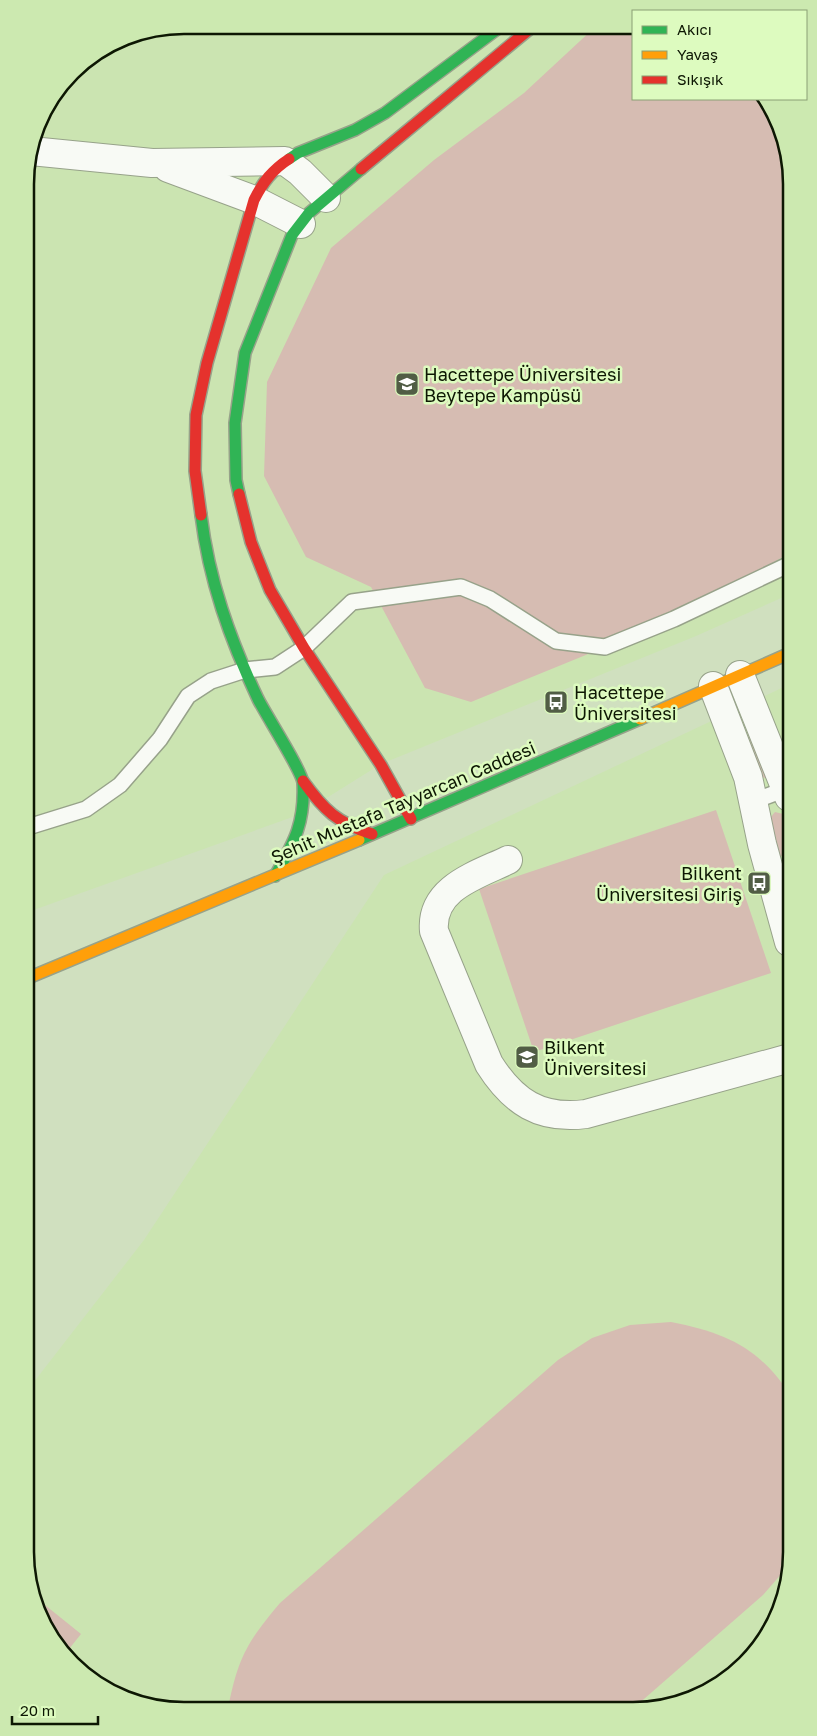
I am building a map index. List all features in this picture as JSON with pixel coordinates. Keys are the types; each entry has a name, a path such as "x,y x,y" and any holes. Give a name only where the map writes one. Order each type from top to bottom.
{"street":[{"path":"372,834 345,826 334,819 303,781 259,701 245,670 225,621 206,557 195,462 196,415 207,363 231,286 254,200 268,176 285,161 298,153 356,130 385,113 491,34"},
{"path":"412,819 380,764 304,648 270,590 251,542 236,480 235,424 245,354 292,235 309,213 326,198 524,34"},
{"path":"38,152 152,163 285,161 300,172 326,198"},
{"path":"152,163 254,200 301,224"},
{"name":"Şehit Mustafa Tayyarcan Caddesi","path":"34,976 412,819 783,656"},
{"path":"740,675 783,777"},
{"path":"713,686 744,764 754,801 781,881 783,896"},
{"path":"275,876 297,837 300,827 303,781"},
{"path":"508,860 451,889 435,910 434,931 488,1064 500,1082 534,1108 548,1114 564,1117 586,1114 783,1060"}],"lane":[{"path":"34,825 86,809 120,785 160,740 188,696 211,681 245,670 275,667 304,648 352,602 461,587 490,599 556,641 605,647 674,619 783,567"},
{"path":"754,801 783,791"}],"shaded area":[{"path":"588,34 632,34 632,100 757,100 763,109 772,126 778,145 782,164 783,184 783,557 674,619 471,702 425,688 371,587 306,557 264,476 267,382 331,248 434,160 524,93"},
{"name":"Hacettepe Üniversitesi Beytepe Kampüsü","path":"632,34 632,100 757,100 772,126 778,145 782,164 783,184 783,597 696,636 381,764 301,814 34,910 34,174 39,145 45,126 65,92 85,71 100,59 117,49 135,42 164,35"},
{"name":"Bilkent Üniversitesi","path":"783,687 783,1562 778,1591 772,1610 752,1644 732,1665 717,1677 691,1691 653,1701 633,1702 164,1701 135,1694 117,1687 100,1677 85,1665 65,1644 45,1610 35,1572 34,1552 34,1382 144,1240 384,875"},
{"path":"741,710 767,779 760,776"},
{"path":"716,810 771,973 534,1052 479,889"},
{"path":"775,812 783,814 783,856 776,857 770,818"},
{"path":"671,1322 725,1337 753,1354 766,1365 783,1385 783,1562 782,1574 763,1595 641,1702 229,1702 245,1651 259,1629 280,1603 558,1360 592,1338 630,1325"},
{"path":"43,1603 81,1634 69,1649 54,1627"}],"traffic: fast":[{"path":"289,159 298,153 355,130 385,113 491,34"},
{"path":"239,494 236,480 235,423 245,353 292,235 309,213 361,169"},
{"path":"201,515 215,586 238,654 258,699 290,755 303,783 302,810 297,832 275,876"},
{"path":"359,840 640,719"}],"traffic: slow":[{"path":"640,719 783,656"},
{"path":"34,975 359,840"}],"traffic: jam":[{"path":"361,169 524,34"},
{"path":"201,515 195,471 196,415 207,363 254,200 268,177 289,159"},
{"path":"239,494 251,542 270,590 304,648 381,765 411,819"},
{"path":"303,781 332,814 349,825 372,834"}],"place":[{"name":"Hacettepe Üniversitesi Beytepe Kampüsü","path":"407,384"},
{"name":"Hacettepe Üniversitesi","path":"556,702"},
{"name":"Bilkent Üniversitesi Giriş","path":"759,883"},
{"name":"Bilkent Üniversitesi","path":"527,1057"}]}
